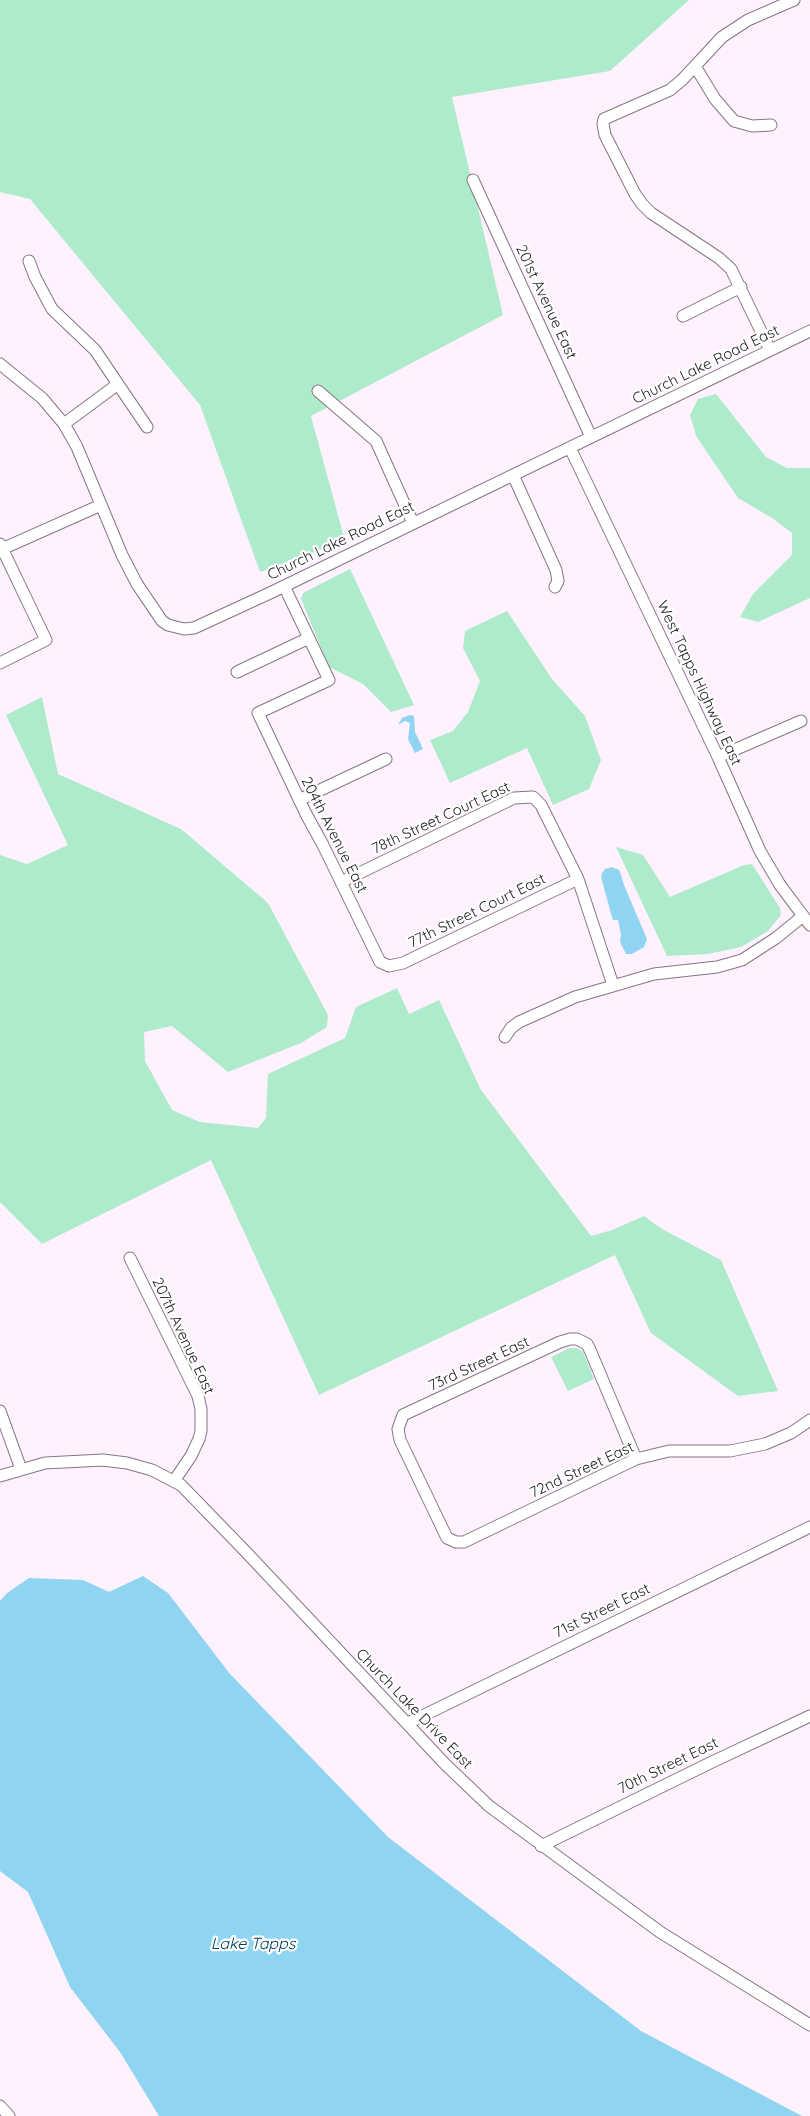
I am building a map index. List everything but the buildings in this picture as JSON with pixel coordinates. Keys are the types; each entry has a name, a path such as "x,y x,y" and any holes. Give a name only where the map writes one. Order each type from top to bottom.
{"street":[{"path":"770,350 731,269 719,258 642,204 605,135 603,124 604,120 670,90 722,37 748,20 794,0"},
{"path":"695,66 715,100 734,121 752,126 771,125"},
{"name":"201st Avenue East","path":"474,180 590,437"},
{"path":"29,261 34,277 52,309 95,350 148,427"},
{"path":"683,316 741,287"},
{"name":"Church Lake Road East","path":"0,364 42,398 64,424 77,447 137,584 157,615 168,625 179,629 194,628 284,586 590,437 659,406 810,331"},
{"path":"64,424 118,384"},
{"path":"318,391 376,441 413,523"},
{"name":"West Tapps Highway East","path":"570,448 718,757 760,851 780,885 807,921"},
{"path":"513,475 556,570 558,581 555,588"},
{"path":"0,663 46,640 1,547 102,505"},
{"path":"237,672 309,638 284,586"},
{"name":"204th Avenue East","path":"309,638 329,680 258,713 377,957 380,962 389,966"},
{"path":"718,757 801,721"},
{"path":"299,800 386,759"},
{"name":"78th Street Court East","path":"341,882 514,798 527,796 533,797 541,805 578,879"},
{"path":"578,879 613,985"},
{"name":"77th Street Court East","path":"389,966 403,963 578,879"},
{"path":"505,1037 511,1028 519,1022 554,1005 613,985 654,974 717,967 742,960 807,921"},
{"name":"207th Avenue East","path":"130,1258 198,1396 201,1409 199,1439 191,1456 174,1481"},
{"name":"73rd Street East","path":"456,1542 447,1538 400,1440 398,1424 403,1415 560,1342 577,1339 587,1344 636,1459"},
{"path":"0,1411 21,1469"},
{"name":"72nd Street East","path":"456,1542 464,1542 636,1459 669,1451 730,1451 765,1444 791,1433 810,1420"},
{"name":"Church Lake Drive East","path":"0,1476 21,1469 62,1461 103,1460 127,1463 152,1470 174,1481 190,1493 445,1764 483,1801 541,1846 660,1932 810,2025"},
{"name":"71st Street East","path":"408,1723 810,1527"},
{"name":"70th Street East","path":"541,1846 810,1716"},
{"path":"0,2106 10,2116"}],"green space":[{"path":"0,0 689,0 610,71 452,97 503,315 311,416 345,541 260,572 200,405 30,199 0,192"},
{"path":"716,394 766,457 787,468 810,468 810,598 758,622 740,617 753,594 792,555 792,533 772,518 738,498 696,436 690,415 698,399"},
{"path":"350,569 414,705 391,712 363,684 329,667 301,599 303,593"},
{"path":"507,611 552,679 585,716 601,760 589,789 553,805 527,748 450,783 430,740 453,731 468,712 480,681 463,648 465,631"},
{"path":"42,697 58,774 181,829 268,903 328,1015 327,1027 301,1043 228,1072 172,1026 144,1032 145,1061 172,1110 200,1122 258,1128 266,1118 268,1074 345,1038 356,1007 397,988 409,1014 439,1000 481,1090 591,1236 612,1230 644,1216 662,1229 721,1260 778,1391 738,1396 651,1333 615,1255 319,1395 211,1160 42,1244 0,1202 0,855 27,864 68,845 6,715"},
{"path":"616,847 643,855 670,897 744,865 752,864 780,908 781,915 768,931 741,947 708,954 667,956"},
{"path":"570,1348 577,1348 583,1352 594,1379 568,1391 551,1357"}],"water":[{"path":"410,715 414,716 415,732 423,749 415,753 408,739 410,723 405,721 398,725 402,718"},
{"path":"612,867 619,870 647,939 644,947 632,954 626,954 620,942 621,934 618,920 613,920 601,877 605,869"},
{"name":"Lake Tapps","path":"143,1576 168,1593 230,1674 388,1837 641,2031 802,2116 159,2116 120,2052 70,1987 28,1892 0,1871 0,1601 7,1593 29,1578 83,1580 109,1592"}]}
